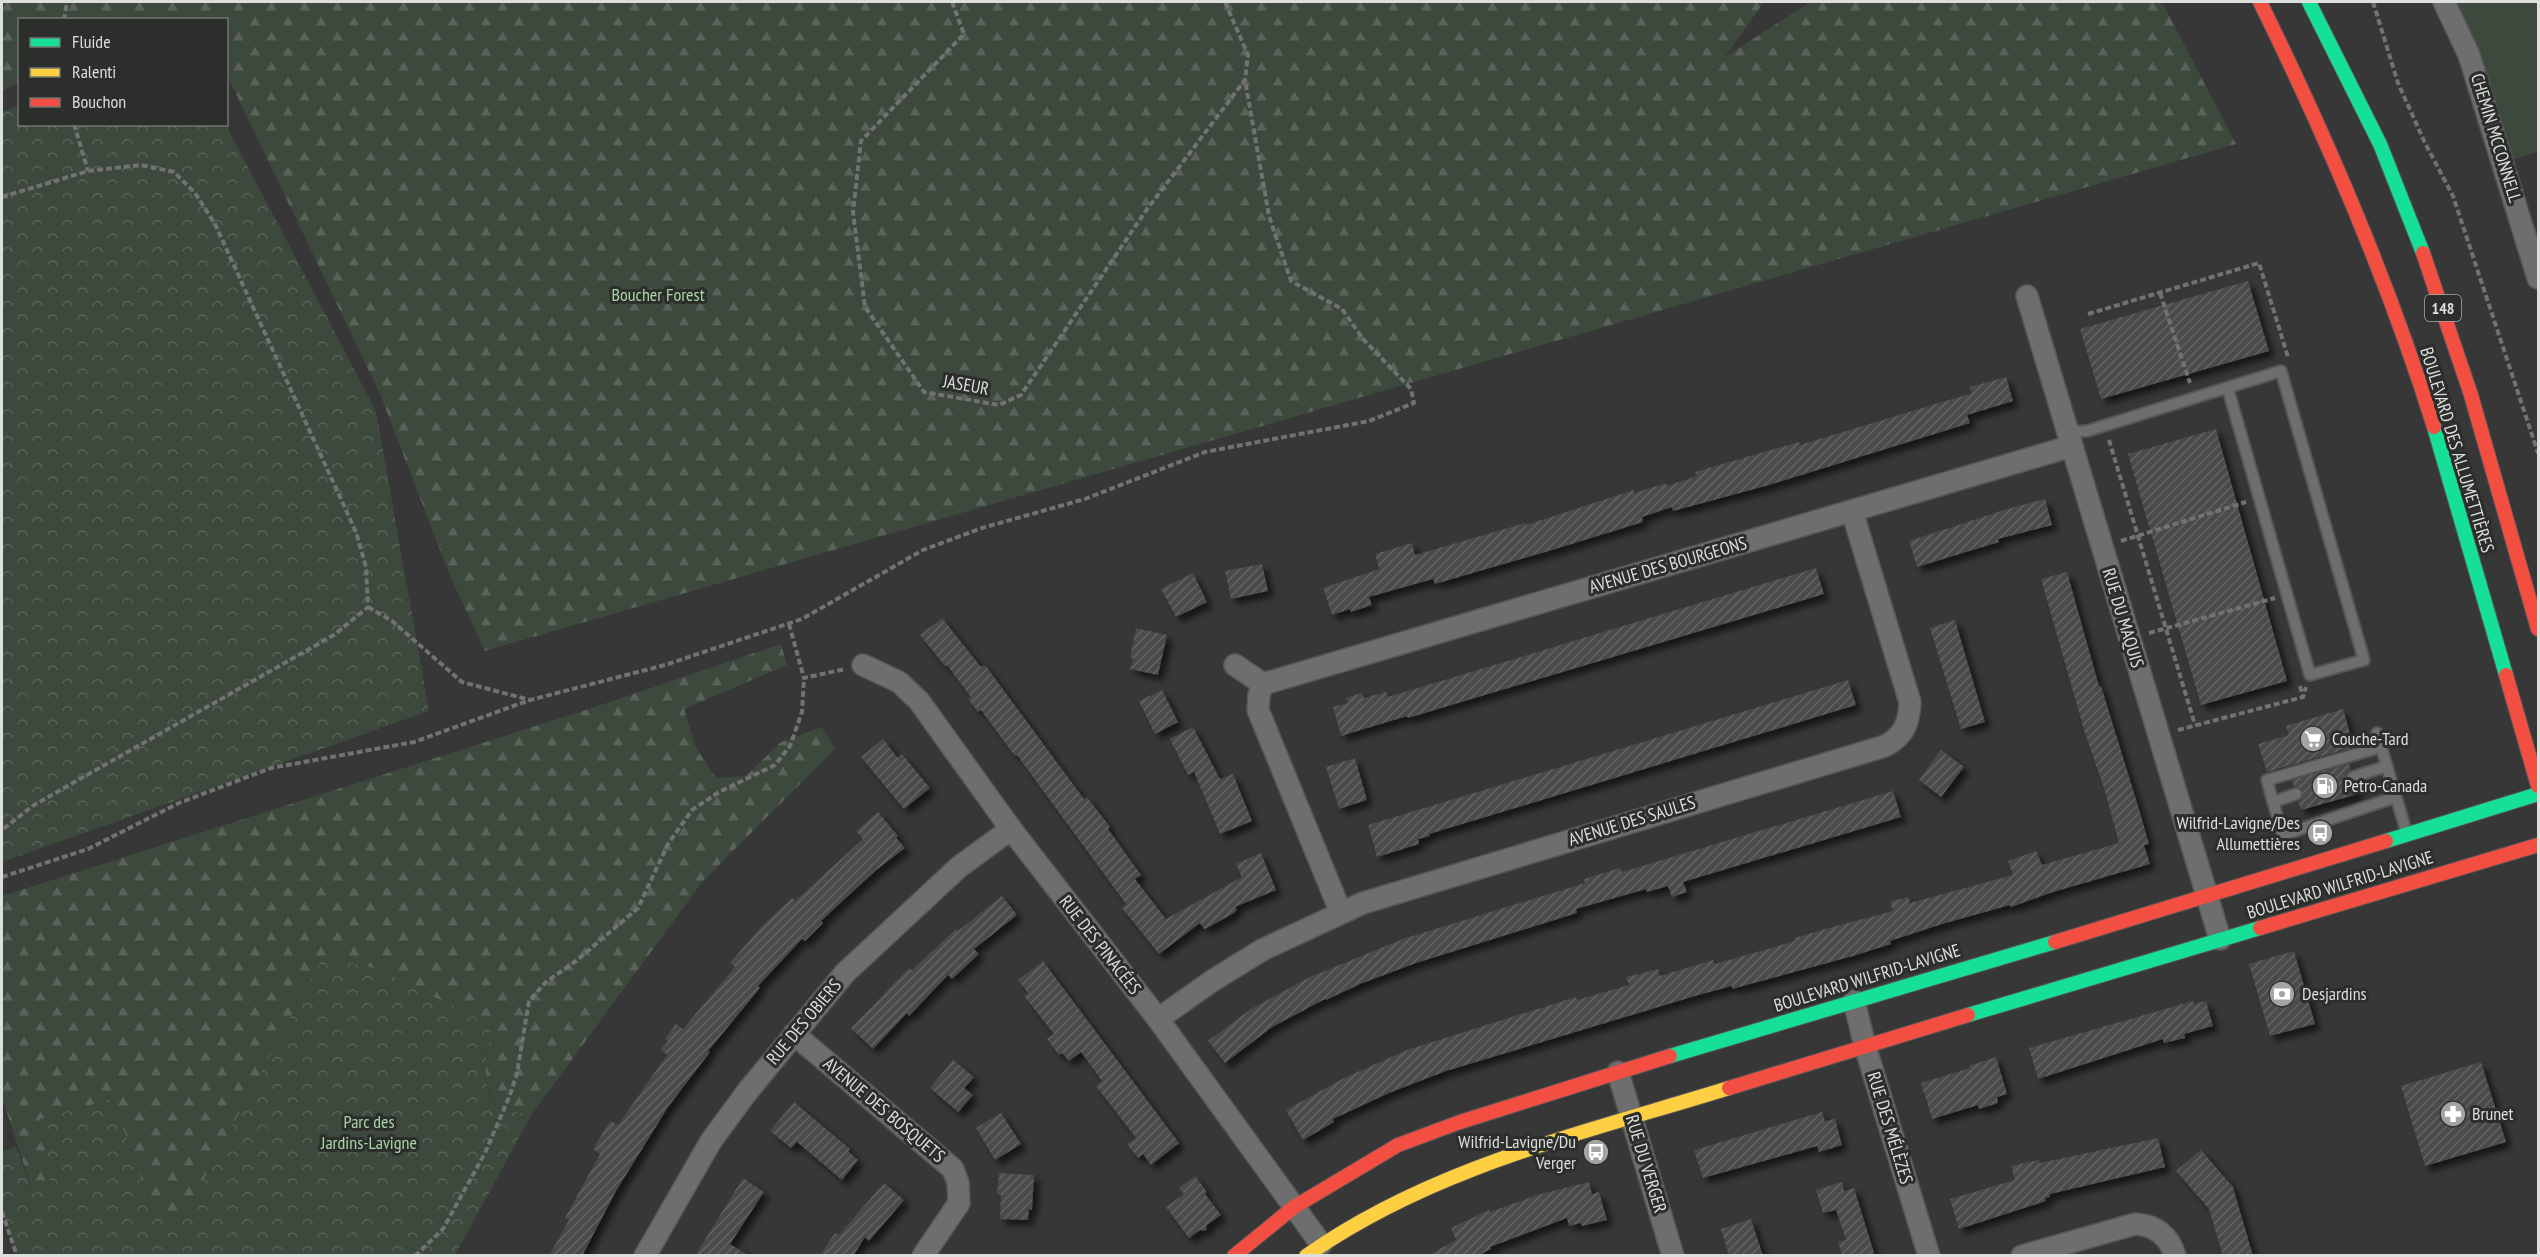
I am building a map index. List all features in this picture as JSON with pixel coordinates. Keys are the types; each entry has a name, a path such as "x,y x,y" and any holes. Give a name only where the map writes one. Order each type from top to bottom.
{"main road":[{"name":"BOULEVARD DES ALLUMETTIÈRES","path":"2260,2 2337,161 2384,281 2455,496 2538,786"},
{"name":"BOULEVARD DES ALLUMETTIÈRES","path":"2309,2 2389,165 2442,306 2489,454 2538,628"},
{"name":"BOULEVARD WILFRID-LAVIGNE","path":"1234,1256 1294,1207 1398,1145 1460,1122 1854,1000 2207,896 2538,794"},
{"name":"BOULEVARD WILFRID-LAVIGNE","path":"1313,1250 1366,1217 1423,1187 1485,1163 1864,1046 2538,845"}],"street":[{"name":"CHEMIN MCCONNELL","path":"2444,2 2469,55 2538,278"},
{"name":"RUE DU MAQUIS","path":"2027,296 2220,939"},
{"name":"AVENUE DES BOURGEONS","path":"1263,684 1852,511 2070,439"},
{"name":"AVENUE DES SAULES","path":"1158,1019 1212,981 1262,950 1341,913 1400,891 1874,749 1897,740 1910,717 1910,702 1852,511"},
{"name":"RUE DES PINACÉES","path":"863,665 899,682 919,701 1011,829 1158,1019 1294,1207 1313,1250"},
{"path":"1235,665 1263,684 1259,695 1258,710 1341,913"},
{"name":"RUE DES OBIERS","path":"645,1256 711,1141 794,1034 845,974 959,867 1011,829"},
{"name":"RUE DES MÉLÈZES","path":"1854,1000 1864,1046 1929,1256"},
{"name":"AVENUE DES BOSQUETS","path":"794,1034 953,1169 958,1184 959,1203 922,1256"},
{"name":"RUE DU VERGER","path":"1618,1072 1673,1256"},
{"path":"2022,1256 2134,1224 2157,1229 2167,1238 2175,1256"}],"lane":[{"path":"2070,439 2087,431 2281,371 2364,660 2310,675 2228,388"},
{"path":"2377,732 2407,834"},
{"path":"2381,747 2267,780 2284,838 2396,797"},
{"path":"2353,777 2387,766"},
{"path":"2273,802 2296,794"}],"path":[{"path":"64,18 67,2"},
{"name":"JASEUR","path":"952,2 964,34 861,141 854,212 865,308 924,392 999,405 1021,395 1145,212 1245,80"},
{"path":"2,877 88,849 179,803 271,768 414,742 530,700 665,665 789,624 802,619 923,550 982,528 1085,499 1205,452 1369,421 1414,403 1411,389 1363,339 1342,309 1291,281 1269,216 1245,80 1248,56 1225,2"},
{"path":"2373,2 2398,83 2425,143 2453,196 2538,453"},
{"path":"75,126 88,171"},
{"path":"2,197 88,171 141,165 174,172 195,193 215,224 356,532 366,567 368,607"},
{"path":"2088,314 2259,263 2289,357 2278,360"},
{"path":"2160,293 2196,398"},
{"path":"2100,442 2120,435"},
{"path":"2109,439 2195,725"},
{"path":"2244,491 2250,513"},
{"path":"2120,541 2260,498"},
{"path":"2272,587 2278,609"},
{"path":"2148,633 2287,595"},
{"path":"368,607 392,621 462,682 530,700"},
{"path":"2,830 43,799 334,635 368,607"},
{"path":"415,1256 448,1222 485,1153 517,1073 529,1001 546,982 576,962 639,908 668,844 692,810 719,792 775,765 790,746 802,712 804,678 789,624"},
{"path":"804,678 863,665"},
{"path":"2297,675 2303,697"},
{"path":"2303,697 2310,675"},
{"path":"2176,730 2303,697"},
{"path":"2,1212 17,1256"}],"green space":[{"name":"Boucher Forest","path":"2,2 1764,2 1725,57 1810,2 2162,2 2236,144 485,651 450,576 380,394 228,77 228,18 18,18 18,83 2,91"},
{"path":"2444,2 2538,2 2538,152 2504,162"},
{"path":"18,106 18,126 227,126 376,411 429,711 2,862 2,112"},
{"path":"781,644 787,665 684,709 696,748 716,778 746,776 781,742 822,727 835,749 703,881 532,1114 498,1110 492,1099 485,1069 493,1026 323,958 179,1225 152,1206 112,1099 52,1190 33,1193 2,1097 2,896 589,709"},
{"name":"Parc des Jardins-Lavigne","path":"323,957 378,969 493,1026 485,1069 492,1099 498,1110 532,1114 455,1255 16,1255 2,1212 2,1152 16,1147 33,1193 52,1190 40,1119 112,1099 152,1206 179,1225"}],"building":[{"path":"2248,281 2269,351 2101,399 2080,329"},
{"path":"2006,377 2013,401 1967,415 1970,423 1769,485 1673,511 1672,507 1642,517 1643,522 1435,584 1433,579 1369,597 1372,605 1351,612 1350,609 1332,615 1323,588 1379,569 1375,554 1412,543 1415,555 1525,523 1526,525 1634,490 1634,493 1666,483 1667,486 1697,476 1695,472 1799,442 1800,445 1972,393 1970,387"},
{"path":"2216,429 2287,681 2201,705 2128,454"},
{"path":"2045,499 2052,525 1998,539 1999,542 1917,567 1909,541"},
{"path":"1262,564 1268,591 1231,599 1225,571"},
{"path":"1816,568 1824,594 1341,736 1333,707 1348,703 1346,698 1362,693 1364,698 1386,692 1388,697"},
{"path":"2067,572 2099,686 2101,686 2149,844 2144,845 2150,864 2053,892 2011,907 2010,905 1942,924 1853,956 1732,989 1732,986 1695,996 1446,1071 1389,1093 1333,1119 1334,1122 1303,1140 1286,1110 1344,1078 1407,1050 1576,997 1577,1000 1629,985 1626,977 1658,969 1660,976 1713,960 1715,964 1795,941 1795,938 1825,929 1893,911 1890,902 1908,897 1910,903 2013,875 2008,861 2036,851 2042,865 2119,843 2041,579"},
{"path":"1193,573 1207,602 1176,617 1161,589"},
{"path":"942,618 981,667 985,665 1084,799 1087,797 1110,827 1108,829 1141,875 1135,879 1166,919 1242,877 1236,864 1261,853 1276,890 1235,907 1237,910 1234,913 1207,928 1204,929 1200,923 1159,954 1122,908 1126,904 1017,755 1015,756 981,710 978,712 968,699 971,697 947,665 945,666 920,635"},
{"path":"1955,620 1985,722 1961,729 1930,628"},
{"path":"1136,628 1167,635 1158,675 1130,669"},
{"path":"1848,680 1856,705 1429,834 1430,836 1418,839 1419,844 1377,857 1368,825"},
{"path":"1162,690 1178,722 1155,734 1139,701"},
{"name":"Couche-Tard","path":"2343,709 2354,747 2267,772 2258,744 2289,735 2286,726"},
{"path":"1193,727 1220,779 1233,774 1252,821 1220,834 1194,772 1188,775 1170,739"},
{"path":"883,739 898,758 902,754 930,788 904,809 861,757"},
{"path":"1941,750 1964,767 1941,797 1919,780"},
{"path":"1355,758 1367,800 1339,809 1326,767"},
{"name":"Petro-Canada","path":"2349,764 2351,770 2347,772 2346,779 2348,783 2355,784 2358,794 2301,810 2298,801 2302,798 2303,792 2300,788 2294,787 2292,780"},
{"path":"1893,791 1901,817 1683,882 1687,892 1672,897 1668,886 1647,892 1646,889 1576,909 1577,913 1416,963 1325,999 1272,1027 1225,1063 1208,1041 1251,1009 1310,977 1403,939 1585,883 1584,879 1620,868 1622,872"},
{"path":"878,812 905,848 875,871 821,921 823,923 805,941 802,939 758,986 760,988 708,1051 710,1052 668,1107 616,1191 582,1256 549,1256 569,1220 565,1218 600,1154 593,1149 610,1121 618,1125 667,1055 661,1050 668,1041 665,1039 676,1024 683,1029 735,967 730,963 761,927 792,898 795,901 863,839 856,831"},
{"path":"1002,896 1017,915 974,949 979,954 952,979 948,975 873,1049 851,1028 909,968 912,970 956,929 958,931"},
{"name":"Desjardins","path":"2294,951 2315,1024 2270,1036 2249,964"},
{"path":"1043,961 1179,1143 1151,1165 1143,1154 1138,1158 1127,1144 1136,1138 1096,1086 1102,1081 1081,1052 1069,1061 1062,1053 1059,1055 1047,1039 1054,1034 1024,996 1028,993 1018,980"},
{"path":"2193,1001 2194,1004 2206,1001 2213,1026 2184,1034 2185,1038 2164,1043 2163,1039 2038,1079 2029,1048"},
{"path":"1996,1057 2007,1094 1997,1097 1998,1103 1979,1109 1978,1105 1932,1119 1921,1083 1970,1068 1969,1066"},
{"path":"953,1060 974,1077 964,1088 973,1095 958,1112 930,1088"},
{"name":"Brunet","path":"2481,1062 2506,1142 2425,1166 2401,1086"},
{"path":"794,1102 850,1149 848,1151 858,1160 842,1180 797,1142 791,1148 770,1131"},
{"path":"1822,1112 1825,1121 1835,1119 1842,1145 1819,1152 1817,1146 1703,1178 1694,1150"},
{"path":"1001,1113 1021,1144 995,1160 976,1128"},
{"path":"2158,1138 2165,1167 2050,1194 2050,1197 2045,1198 2046,1201 1959,1229 1950,1199 2015,1180 2011,1166 2039,1160 2040,1163"},
{"path":"2201,1150 2233,1187 2253,1256 2223,1256 2209,1209 2176,1171"},
{"path":"999,1173 1034,1175 1032,1210 1029,1209 1028,1220 1000,1219 1001,1195 997,1195"},
{"path":"1195,1176 1221,1215 1207,1225 1206,1231 1200,1230 1189,1238 1166,1207 1184,1194 1179,1188"},
{"path":"743,1178 764,1192 730,1244 749,1256 695,1256"},
{"path":"1589,1182 1592,1194 1599,1192 1607,1220 1582,1226 1581,1223 1569,1226 1567,1218 1490,1247 1491,1249 1477,1256 1427,1256 1456,1240 1451,1228 1489,1210 1490,1212 1537,1195"},
{"path":"1842,1182 1844,1191 1854,1188 1875,1256 1842,1256 1838,1242 1846,1240 1836,1210 1823,1213 1816,1190"},
{"path":"884,1183 904,1200 869,1241 865,1237 853,1256 820,1256 835,1233 839,1235"},
{"path":"1751,1219 1763,1256 1729,1256 1721,1229"}],"traffic: fast":[{"path":"2309,2 2380,144 2423,253"},
{"path":"2434,427 2506,675"},
{"path":"2386,841 2538,794"},
{"path":"1968,1015 2260,928"},
{"path":"1670,1056 2055,942"}],"traffic: slow":[{"path":"1306,1256 1354,1225 1457,1176 1565,1137 1729,1088"}],"traffic: jam":[{"path":"2260,2 2333,158 2377,264 2434,427"},
{"path":"2423,253 2471,395 2538,629"},
{"path":"2506,675 2538,786"},
{"path":"2055,942 2386,841"},
{"path":"2260,928 2538,845"},
{"path":"1729,1088 1968,1015"},
{"path":"1234,1256 1294,1207 1398,1145 1460,1122 1670,1056"}],"place":[{"name":"Couche-Tard","path":"2313,739"},
{"name":"Petro-Canada","path":"2325,786"},
{"name":"Wilfrid-Lavigne/Des Allumettières","path":"2320,833"},
{"name":"Desjardins","path":"2282,994"},
{"name":"Brunet","path":"2453,1114"},
{"name":"Wilfrid-Lavigne/Du Verger","path":"1596,1152"}]}
